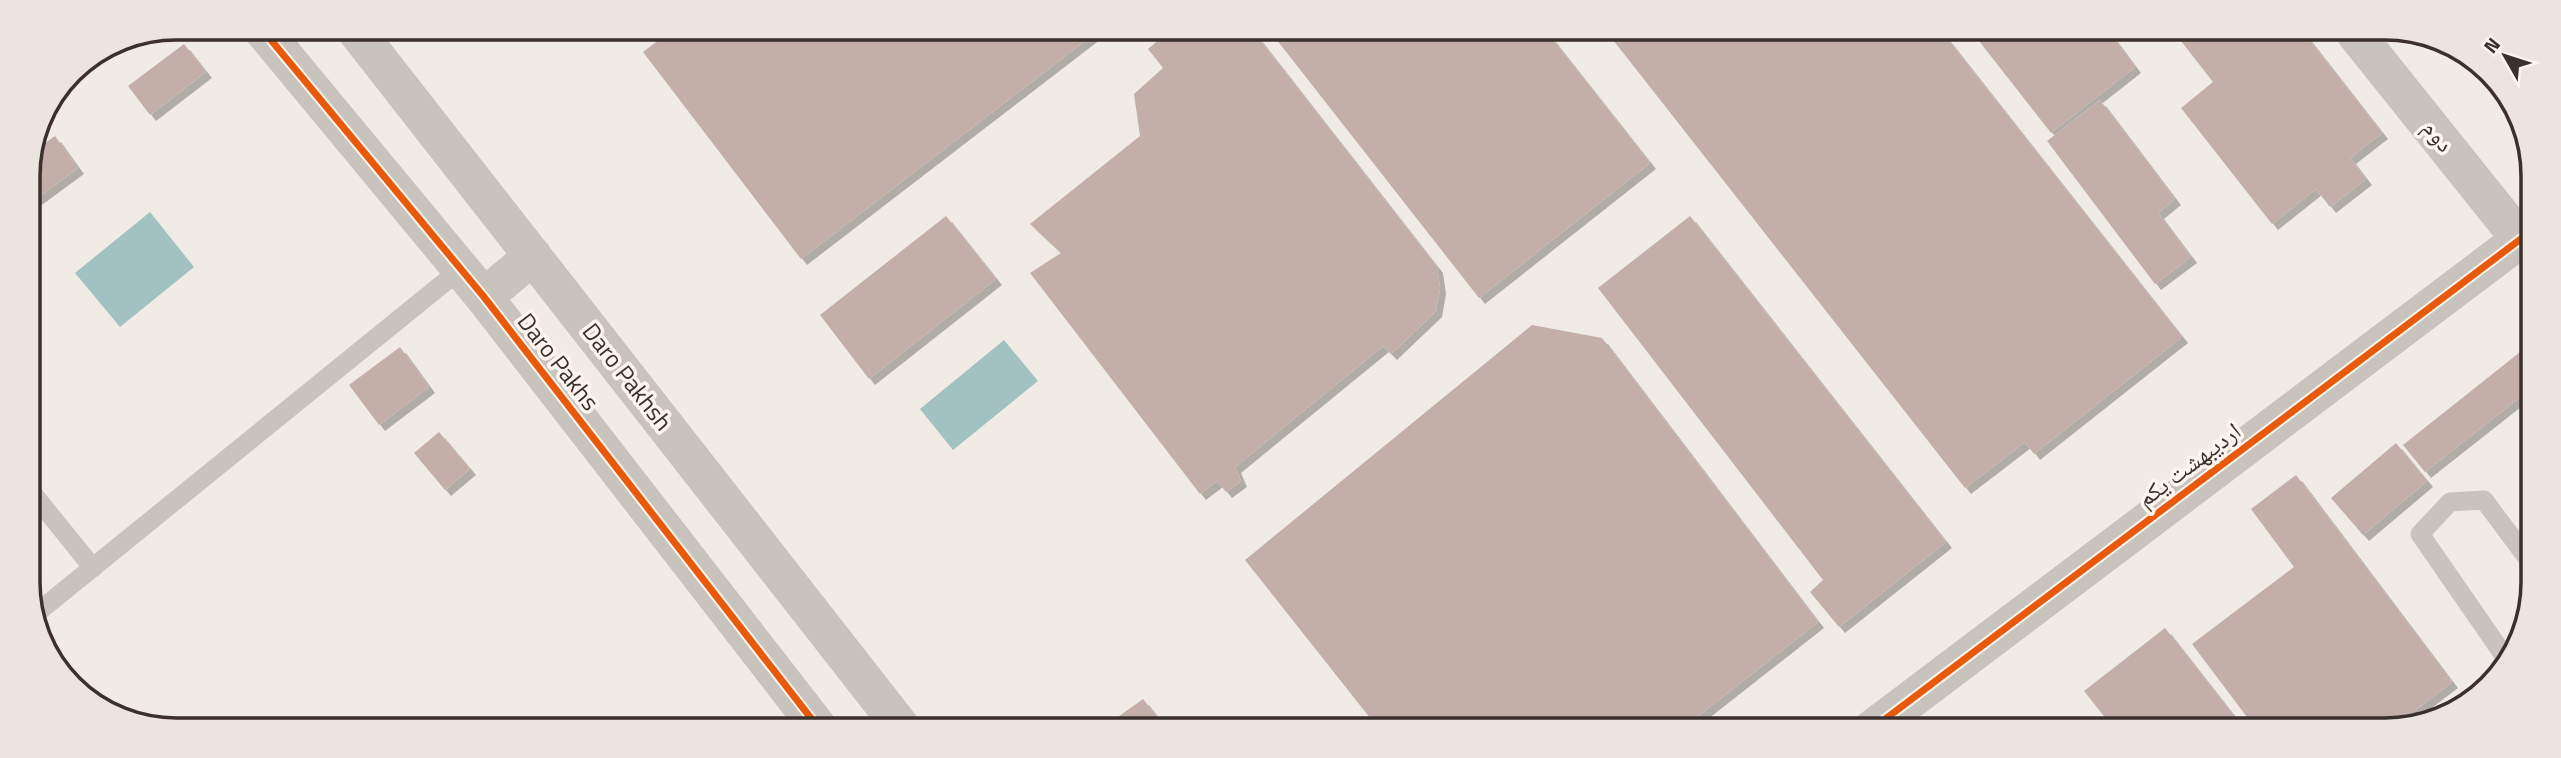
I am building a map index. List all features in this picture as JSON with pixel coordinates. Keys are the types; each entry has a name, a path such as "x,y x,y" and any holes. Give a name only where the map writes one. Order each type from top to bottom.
{"street":[{"name":"دوم","path":"2362,40 2521,231"},
{"name":"Daro Pakhs","path":"272,41 472,283 811,718"},
{"name":"Daro Pakhsh","path":"364,41 894,718"},
{"name":"اردیبهشت یکم","path":"1888,717 2521,239"},
{"path":"472,283 533,257"}],"lane":[{"path":"43,608 472,283"},
{"path":"2502,652 2420,534 2450,502 2484,500 2521,550"},
{"path":"40,503 93,568"}],"water":[{"path":"150,212 194,267 120,327 75,273"},
{"path":"1004,340 1038,381 953,450 920,409"}],"building":[{"path":"1277,40 1553,40 1650,163 1479,298"},
{"path":"1613,40 1948,40 2182,337 2034,454 2025,442 1965,488"},
{"path":"1978,40 2115,40 2135,67 2051,133"},
{"path":"2180,40 2309,40 2382,133 2350,158 2366,179 2330,207 2316,189 2272,224 2181,108 2213,82"},
{"path":"658,41 1085,41 801,259 643,52"},
{"path":"1158,41 1260,41 1437,267 1440,288 1436,311 1391,354 1383,346 1235,467 1241,481 1226,492 1217,481 1200,494 1030,273 1061,253 1030,224 1140,136 1134,94 1163,68 1148,49"},
{"path":"184,44 206,72 150,115 128,86"},
{"path":"2100,100 2175,199 2158,213 2191,257 2155,284 2047,141"},
{"path":"55,136 78,168 41,195 41,167 44,144"},
{"path":"946,216 996,279 869,379 820,315"},
{"path":"1690,216 1946,542 1839,627 1810,592 1823,580 1598,288"},
{"path":"1532,325 1602,338 1818,622 1697,717 1370,717 1245,560"},
{"path":"400,347 429,387 379,425 349,385"},
{"path":"2521,351 2521,396 2425,472 2403,445"},
{"path":"439,432 470,469 445,490 414,453"},
{"path":"2396,443 2427,481 2363,535 2331,498"},
{"path":"2296,475 2452,682 2408,715 2247,717 2192,644 2294,567 2251,509"},
{"path":"2165,628 2235,717 2105,717 2084,691"},
{"path":"1143,699 1158,718 1117,718"}],"cycle path":[{"path":"272,41 484,297 811,718"},
{"path":"1888,717 2521,239"}]}
